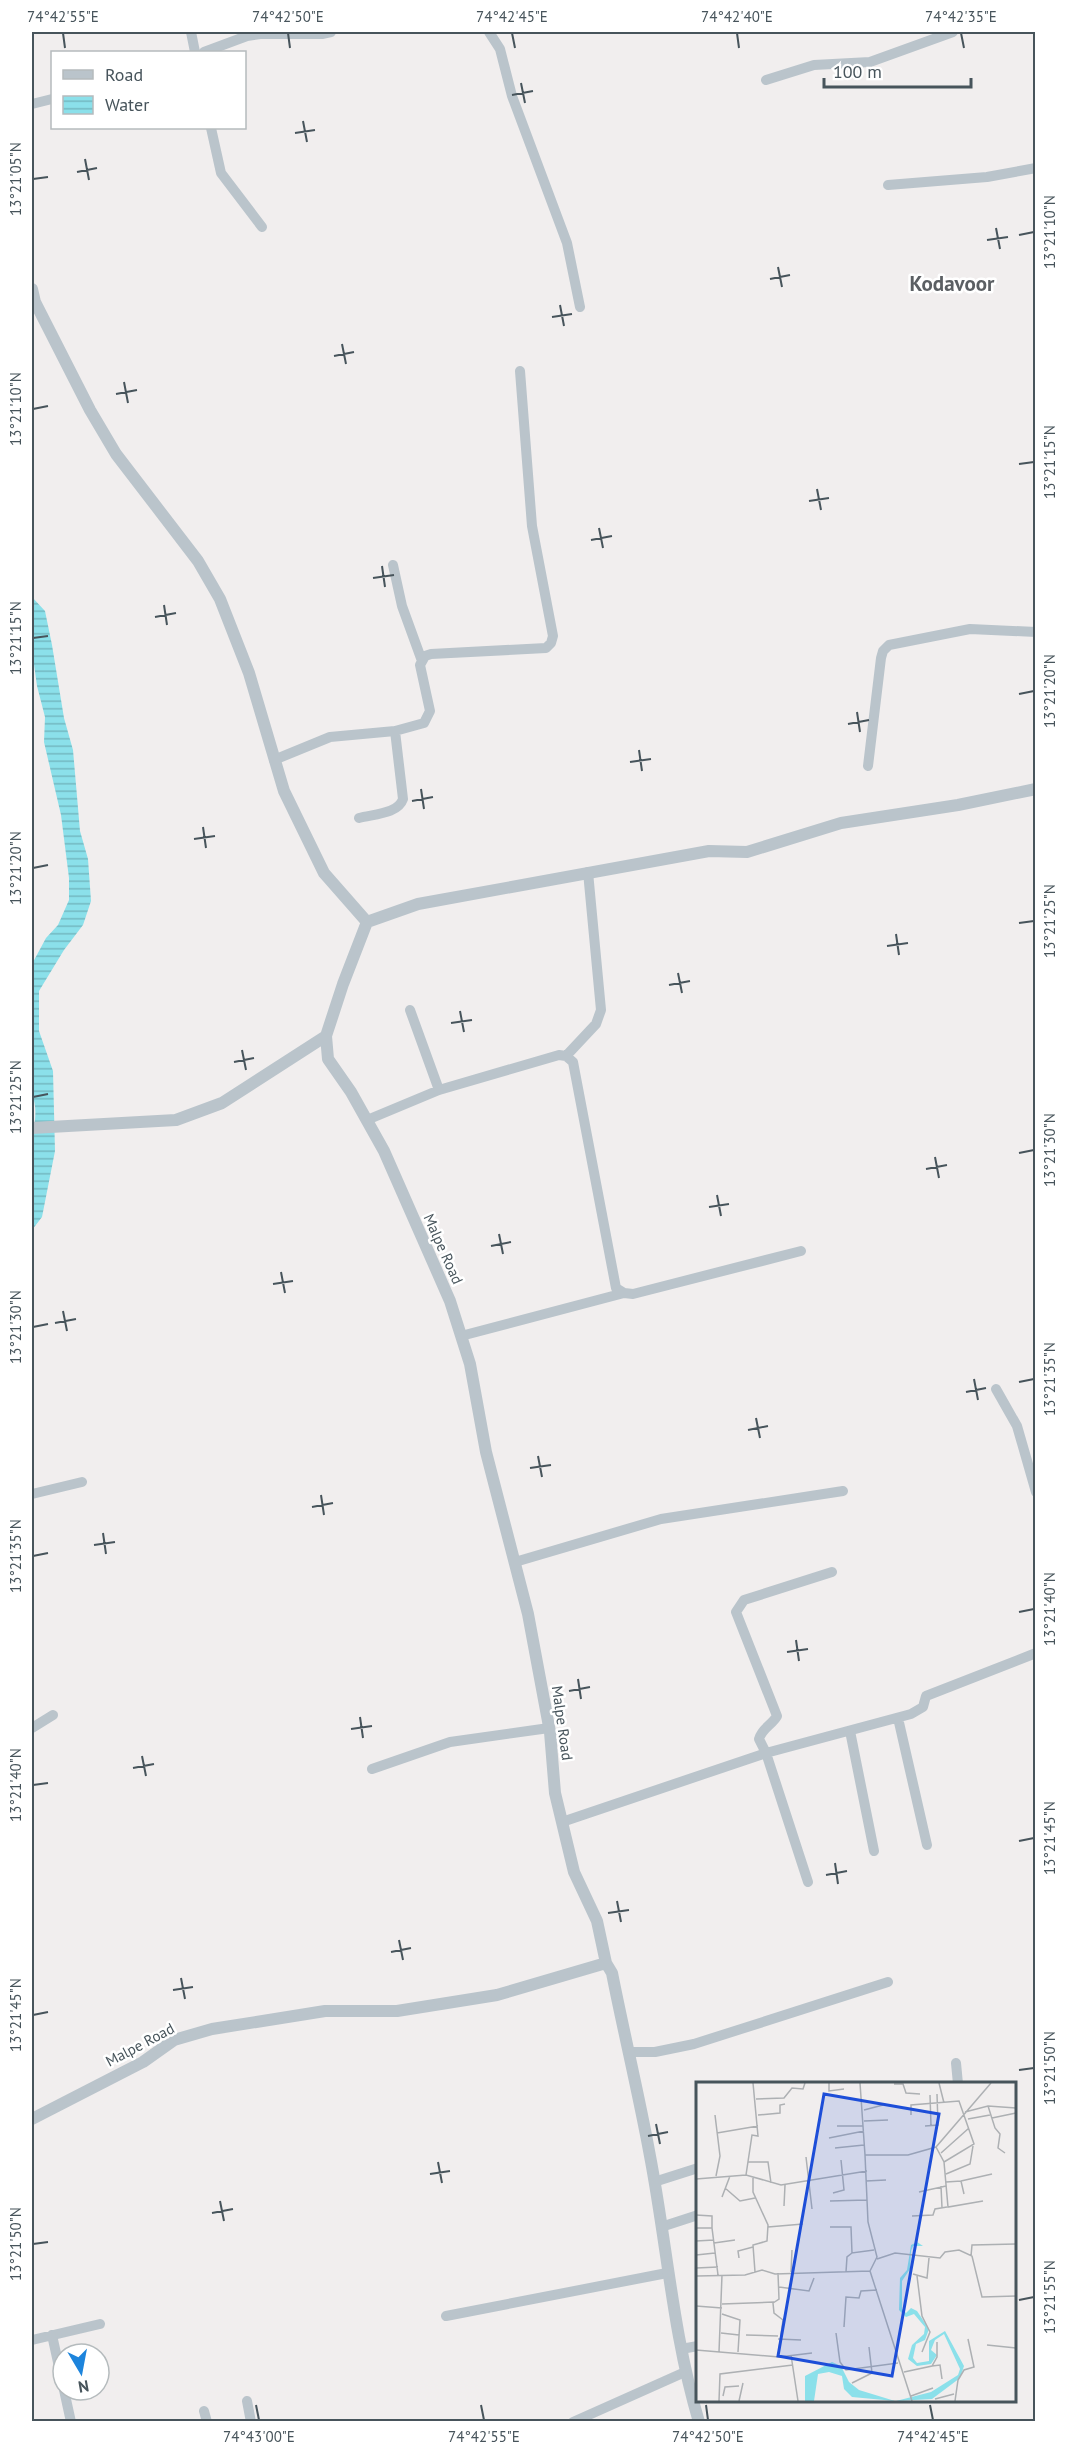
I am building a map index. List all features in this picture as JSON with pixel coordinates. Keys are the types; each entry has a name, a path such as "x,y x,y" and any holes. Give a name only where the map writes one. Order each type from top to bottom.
{"street":[{"path":"191,32 195,51"},
{"path":"207,51 247,36 260,34 331,32"},
{"path":"489,32 500,49 512,96 567,243 580,307"},
{"path":"766,80 814,65 870,62 953,32"},
{"path":"32,104 51,99"},
{"path":"211,129 221,173 262,227"},
{"path":"888,185 987,177 1035,168"},
{"path":"32,289 35,302 85,400 116,454 198,561 220,599 249,673 284,791 324,873 367,922 418,904 709,851 747,852 841,823 958,806 1035,789"},
{"path":"274,760 330,737 395,731 417,727 424,723 430,711 420,665 431,654 546,648 551,643 553,636 532,526 520,370"},
{"path":"393,565 402,606 422,661"},
{"path":"868,766 880,658 889,645 970,629 1035,632"},
{"path":"359,818 394,810 401,806 403,799 395,731"},
{"path":"367,1120 439,1089 548,1058 566,1056 596,1024 601,1010 588,872"},
{"name":"Malpe Road","path":"32,2119 143,2062 174,2040 212,2029 325,2011 397,2011 498,1995 606,1964 597,1921 574,1872 555,1793 549,1728 528,1614 486,1452 470,1364 441,1281 384,1151 351,1092 328,1059 326,1036 367,922"},
{"path":"410,1010 439,1089"},
{"path":"32,1128 176,1120 222,1103 326,1036"},
{"path":"566,1056 573,1062 616,1288 624,1293"},
{"path":"461,1336 624,1293 633,1294 801,1251"},
{"path":"996,1389 1017,1426 1035,1492"},
{"path":"32,1494 82,1482"},
{"path":"515,1562 661,1519 843,1491"},
{"path":"808,1882 766,1753 759,1739 760,1734 777,1716 736,1612 744,1600 832,1572"},
{"path":"562,1822 766,1753 911,1714 923,1707 926,1696 1035,1653"},
{"path":"32,1728 53,1715"},
{"path":"898,1718 927,1845"},
{"path":"372,1769 450,1742 549,1728"},
{"path":"850,1731 874,1851"},
{"path":"606,1964 612,1973 654,2182 667,2273 685,2372 699,2421"},
{"path":"628,2052 655,2052 694,2044 888,1982"},
{"path":"956,2063 958,2082"},
{"path":"654,2182 696,2169"},
{"path":"661,2227 696,2216"},
{"path":"446,2316 667,2273"},
{"path":"32,2340 100,2324"},
{"path":"52,2335 54,2342"},
{"path":"681,2349 696,2346"},
{"path":"573,2421 685,2372"},
{"path":"247,2401 251,2421"},
{"path":"67,2402 71,2421"}],"water":[{"path":"32,597 45,611 64,718 73,750 80,831 88,859 91,901 83,925 64,950 39,991 39,1031 53,1071 55,1151 42,1217 32,1230 32,1134 35,1104 32,1093 32,964 46,938 58,925 69,900 69,878 61,815 44,742 45,717 37,686 32,650"}],"district":[{"name":"Kodavoor","path":"952,284"}]}
